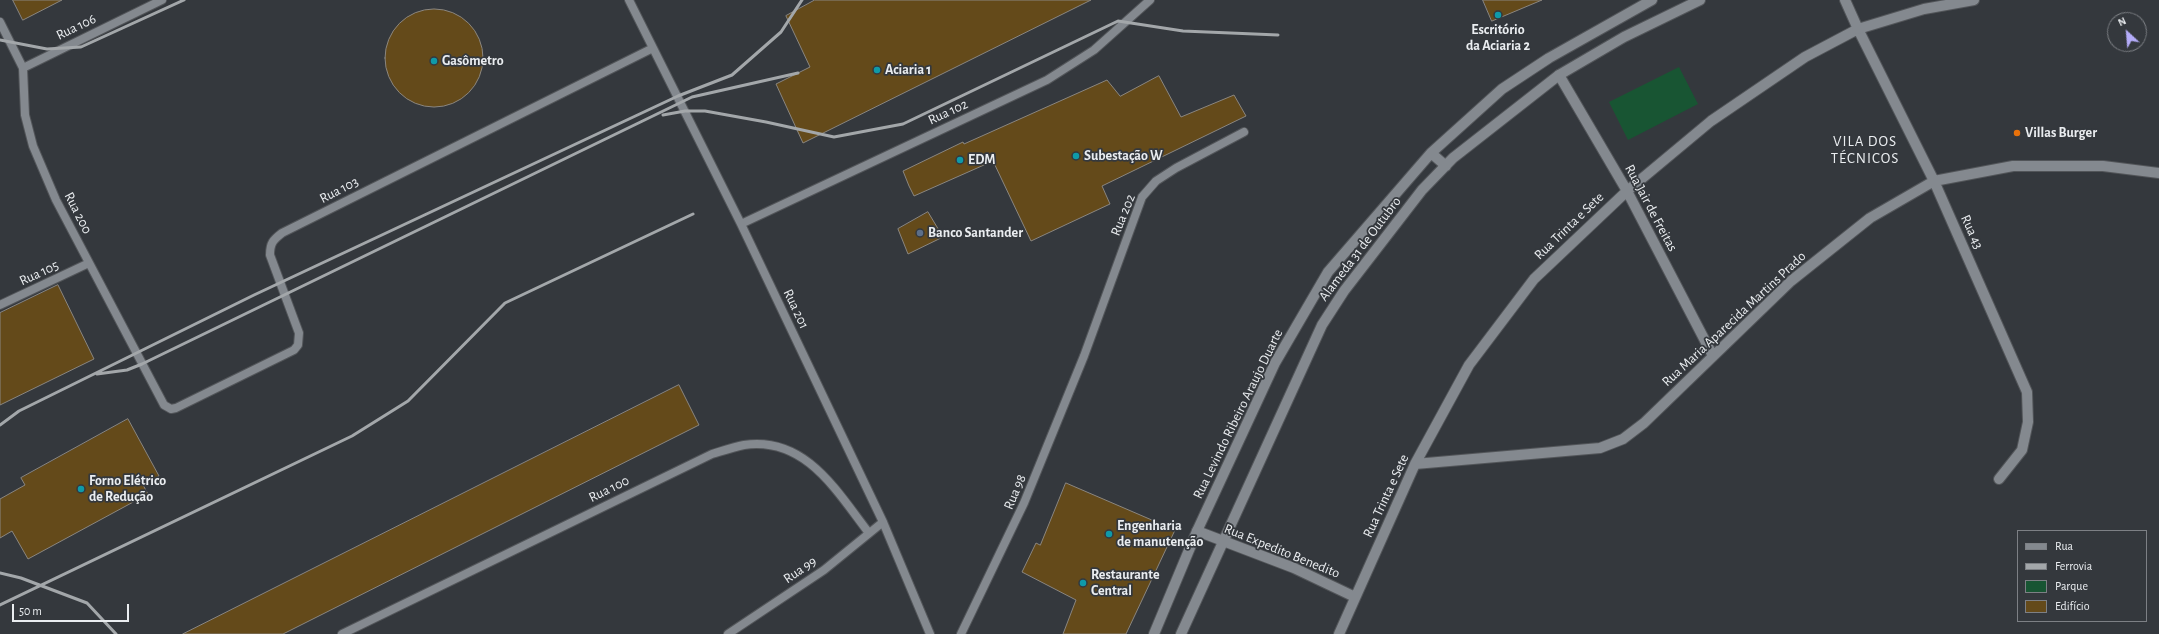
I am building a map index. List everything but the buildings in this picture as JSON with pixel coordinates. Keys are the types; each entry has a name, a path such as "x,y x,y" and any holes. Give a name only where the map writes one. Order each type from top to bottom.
{"street":[{"name":"Rua Levindo Ribeiro Araujo Duarte","path":"1154,634 1197,531 1276,363 1328,272 1431,152 1502,89 1549,58 1652,0"},
{"name":"Alameda 31 de Outubro","path":"1181,634 1322,325 1344,292 1403,216 1446,166 1559,75 1624,37 1700,0"},
{"name":"Rua 43","path":"1845,0 1934,181 2027,392 2028,422 2022,450 1999,479"},
{"name":"Rua Trinta e Sete","path":"1339,634 1415,464 1469,365 1534,279 1627,191 1711,121 1804,57 1858,29 1924,9 1974,0"},
{"name":"Rua Jair de Freitas","path":"1559,75 1627,191 1713,356"},
{"path":"1431,152 1446,166"},
{"name":"Rua Maria Aparecida Martins Prado","path":"1415,464 1600,448 1623,439 1644,423 1791,281 1864,223 1934,181 2013,166 2103,166 2159,173"},
{"name":"Rua Expedito Benedito","path":"1197,531 1294,568 1355,597"}],"lane":[{"name":"Rua 106","path":"23,68 162,0"},
{"name":"Rua 201","path":"629,0 741,224 883,522 930,634"},
{"name":"Rua 102","path":"741,224 1047,80 1094,50 1150,0"},
{"name":"Rua 200","path":"0,22 23,68 25,115 33,146 56,200 164,405"},
{"name":"Rua 103","path":"164,405 171,409 176,408 294,350 298,345 299,333 270,255 270,246 273,240 282,233 653,48"},
{"name":"Rua 202","path":"1084,356 1142,197 1156,181 1176,168 1244,132"},
{"name":"Rua 105","path":"0,305 89,263"},
{"name":"Rua 98","path":"961,634 1024,503 1084,356"},
{"name":"Rua 100","path":"342,634 712,454 744,445 767,445 798,453 824,474 869,533"},
{"name":"Rua 99","path":"728,634 824,570 883,522"}],"green space":[{"path":"1679,67 1698,104 1628,140 1609,102"}],"railway":[{"path":"0,40 47,49 81,47 184,0"},
{"path":"0,425 19,411 254,295 678,96 732,75 781,32 802,0"},
{"path":"663,115 685,111 705,111 766,122 834,137 903,124 1118,21 1183,31 1278,35"},
{"path":"97,374 127,370 142,364 692,97 798,73"},
{"path":"0,605 352,436 408,401 505,303 693,214"},
{"path":"0,573 21,578 87,603 116,634"}],"place":[{"name":"Escritório da Aciaria 2","path":"1498,15"},
{"name":"Gasômetro","path":"434,61"},
{"name":"Aciaria 1","path":"877,70"},
{"name":"Villas Burger","path":"2017,133"},
{"name":"Subestação W","path":"1076,156"},
{"name":"EDM","path":"960,160"},
{"name":"Banco Santander","path":"920,233"},
{"name":"Forno Elétrico de Redução","path":"81,489"},
{"name":"Engenharia de manutenção","path":"1109,534"},
{"name":"Restaurante Central","path":"1083,583"}],"district":[{"name":"VILA DOS TÉCNICOS","path":"1865,150"}]}
